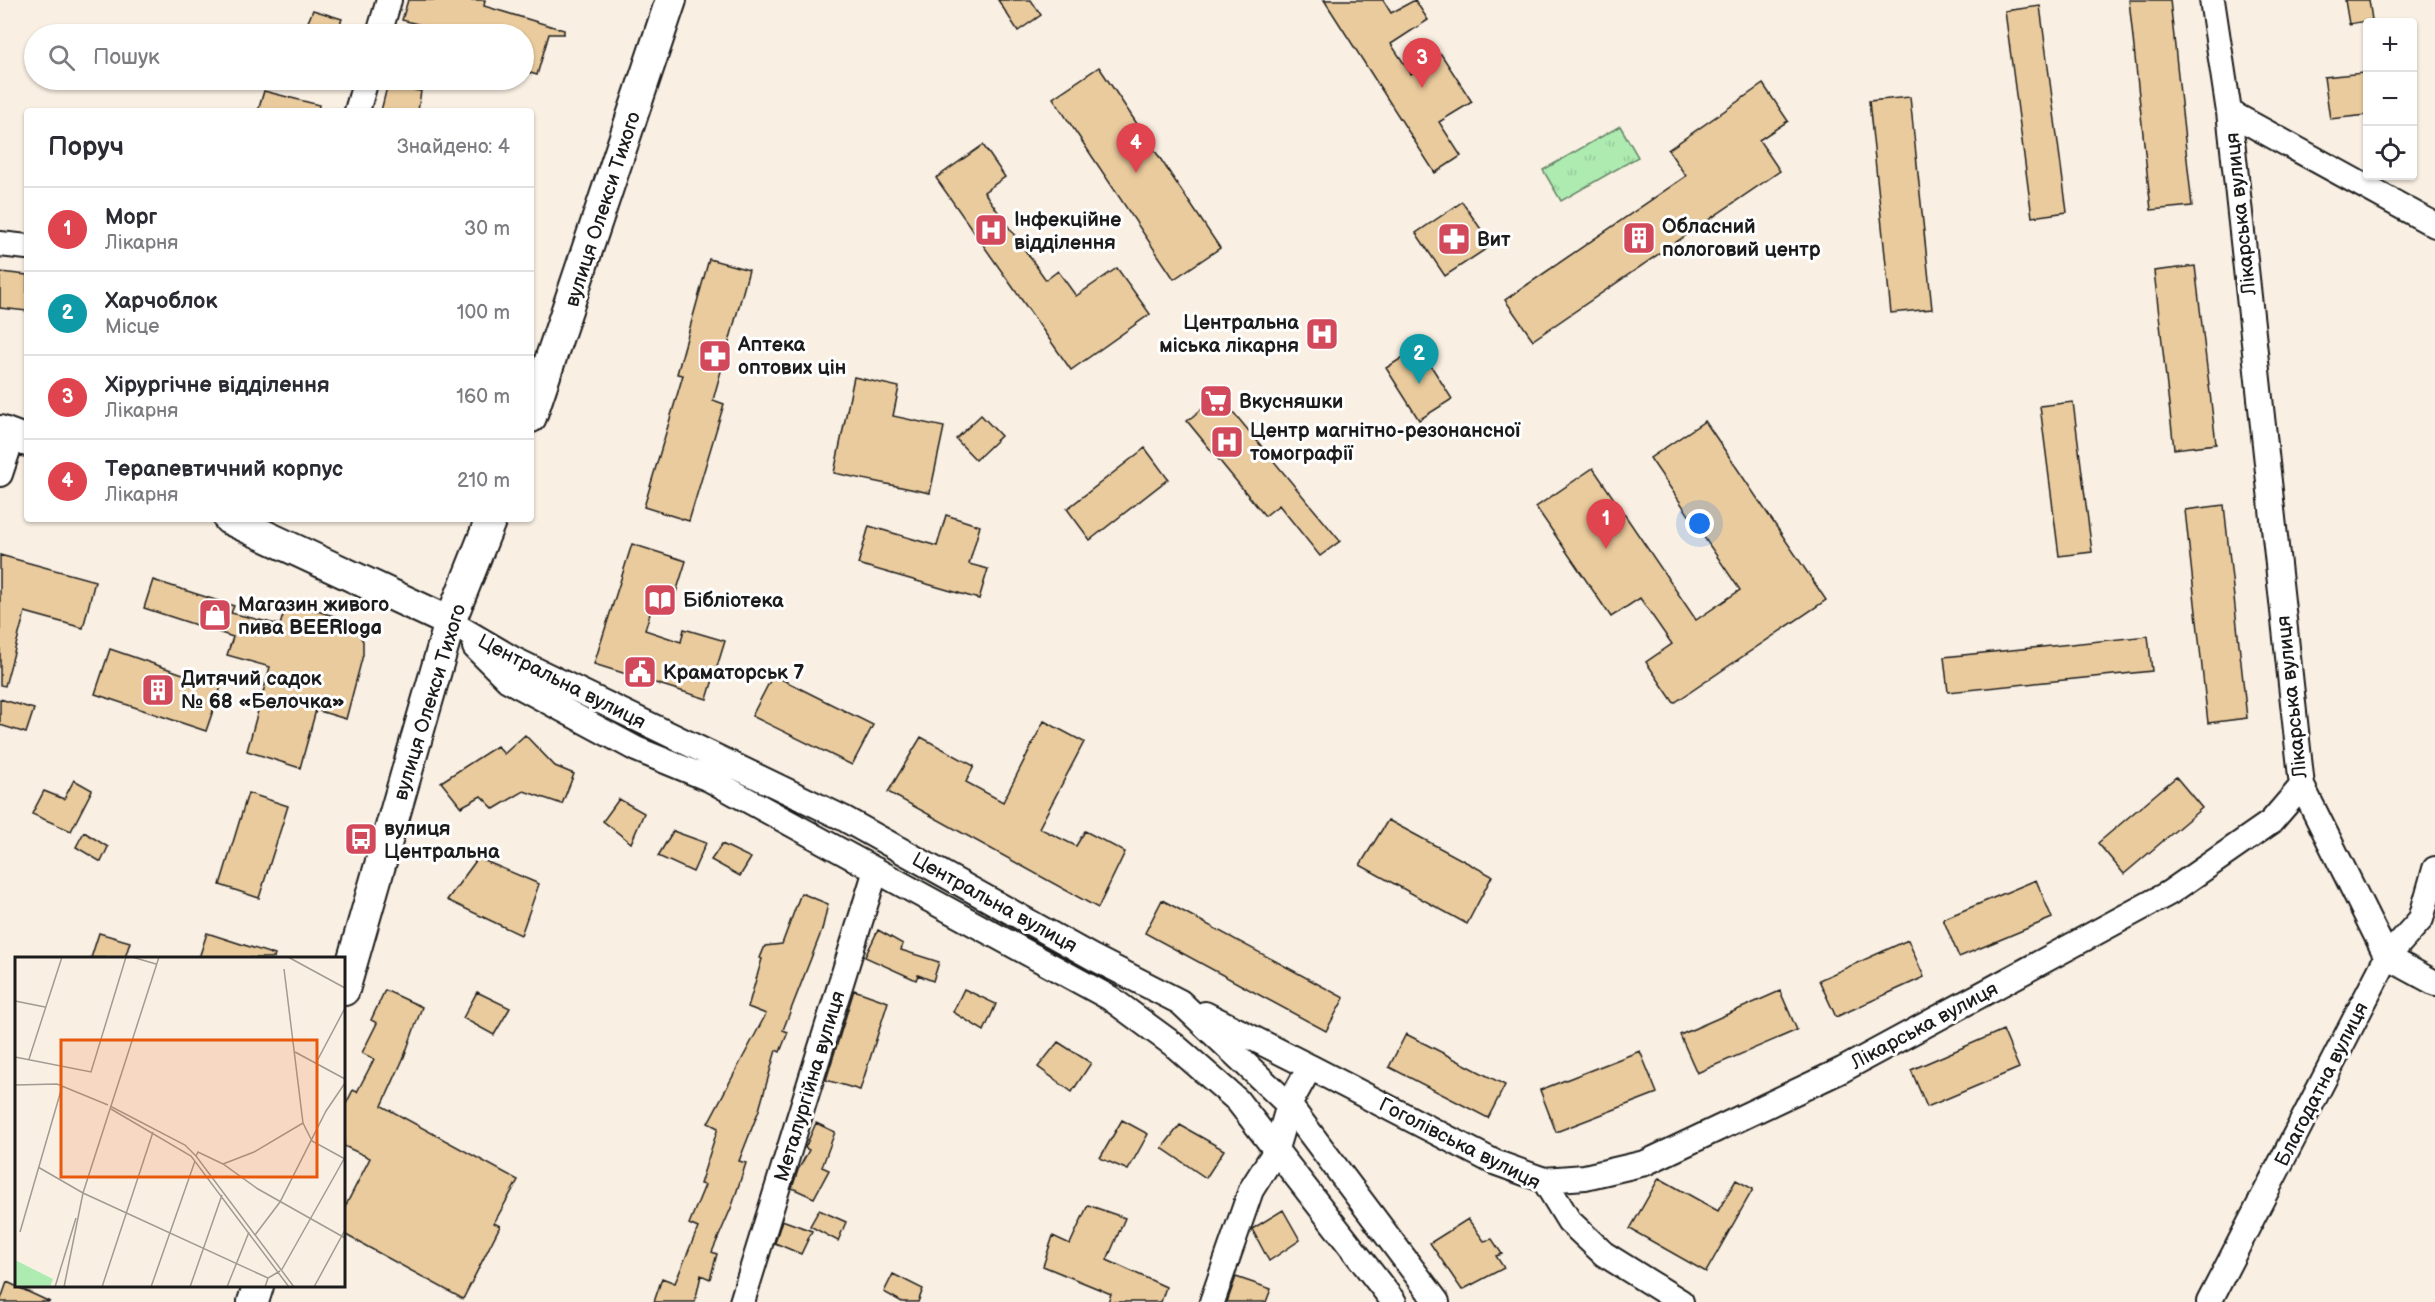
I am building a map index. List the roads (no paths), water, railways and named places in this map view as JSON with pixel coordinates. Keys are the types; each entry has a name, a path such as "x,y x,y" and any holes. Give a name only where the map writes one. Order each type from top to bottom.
{"main road":[{"name":"вулиця Олекси Тихого","path":"534,408 671,0"},
{"path":"235,522 450,622"},
{"name":"вулиця Олекси Тихого","path":"345,987 450,622 490,522"},
{"path":"253,1302 258,1287"}],"street":[{"path":"382,24 389,0"},
{"name":"Лікарська вулиця","path":"1544,1180 1585,1177 1645,1163 1842,1070 2169,893 2271,822 2302,786 2229,112 2212,0"},
{"path":"358,108 363,90"},
{"path":"2229,112 2432,216"},
{"path":"0,244 24,247"},
{"path":"0,474 13,436"},
{"name":"Центральна вулиця","path":"450,622 508,680 636,749 709,779 1110,998 1174,1046 1237,1100 1275,1152 1394,1302"},
{"name":"Центральна вулиця","path":"450,622 523,664 843,818 1092,957 1180,1002 1289,1105 1437,1302"},
{"path":"2302,786 2387,957 2435,983"},
{"name":"Благодатна вулиця","path":"2209,1302 2387,957 2421,919 2435,869"},
{"name":"Металургійна вулиця","path":"742,1302 876,870"},
{"name":"Гоголівська вулиця","path":"1180,1002 1494,1162 1544,1180 1569,1221 1604,1254 1682,1302"},
{"path":"1212,1302 1251,1190 1275,1152 1289,1105 1310,1067"}],"place":[{"name":"Хірургічне відділення","path":"1422,88"},
{"name":"Терапевтичний корпус","path":"1136,173"},
{"name":"Інфекційне відділення","path":"991,230"},
{"name":"Обласний пологовий центр","path":"1639,238"},
{"name":"Вит","path":"1454,239"},
{"name":"Центральна міська лікарня","path":"1322,334"},
{"name":"Аптека оптових цін","path":"715,356"},
{"name":"Харчоблок","path":"1419,384"},
{"name":"Вкусняшки","path":"1216,401"},
{"name":"Центр магнітно-резонансної томографії","path":"1227,442"},
{"name":"Морг","path":"1606,549"},
{"name":"Бібліотека","path":"660,600"},
{"name":"Магазин живого пива BEERloga","path":"215,615"},
{"name":"Краматорськ 7","path":"640,672"},
{"name":"Дитячий садок № 68 «Белочка»","path":"158,690"},
{"name":"вулиця Центральна","path":"361,839"}]}
